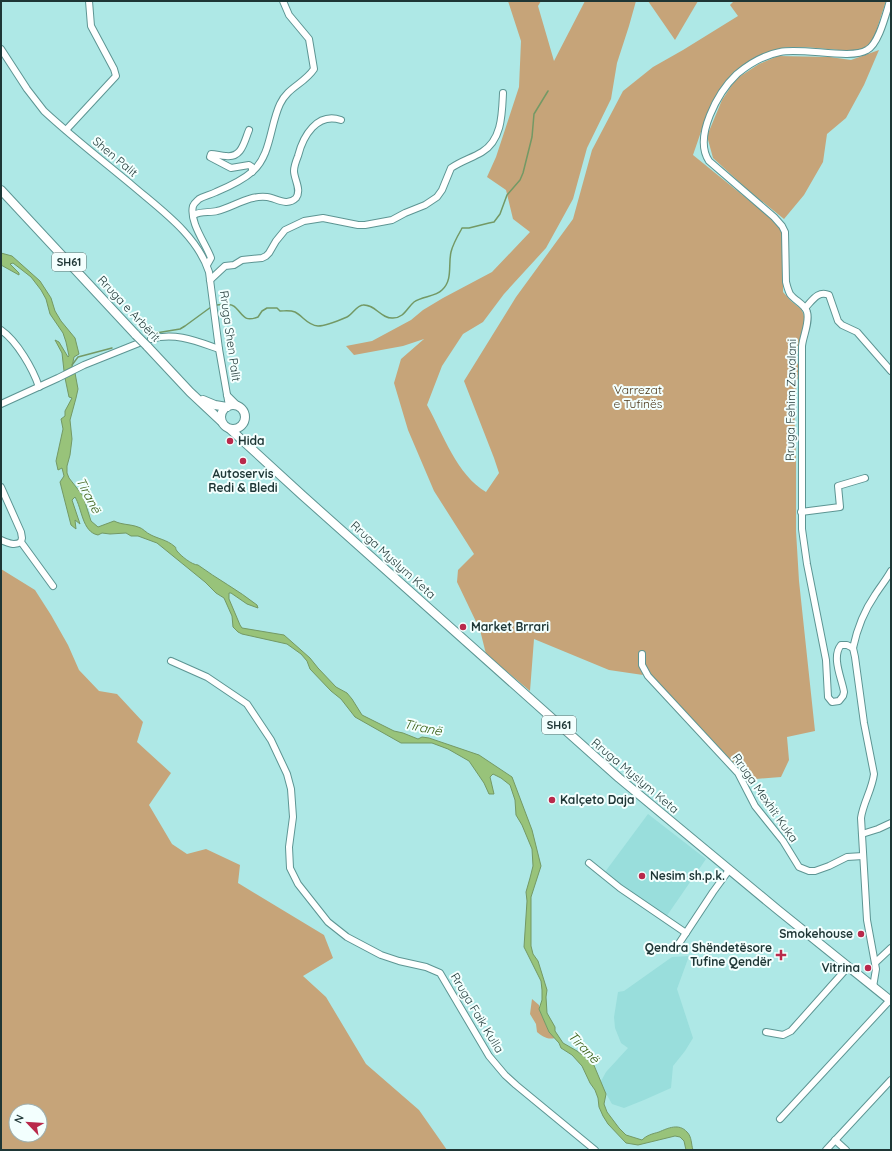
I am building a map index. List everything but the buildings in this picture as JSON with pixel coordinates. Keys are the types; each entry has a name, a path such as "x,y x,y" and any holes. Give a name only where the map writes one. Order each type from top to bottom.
{"main road":[{"name":"Rruga e Arbërit","path":"1,190 136,335 146,343 190,392 221,421"},
{"name":"Rruga e Arbërit","path":"190,392 210,403 228,406"},
{"name":"SH61","path":"228,406 238,406"},
{"path":"221,421 222,412 228,406"},
{"path":"238,406 245,413 244,435 246,443"},
{"name":"SH61","path":"221,421 225,427 230,429"},
{"path":"230,429 237,429 244,424"},
{"name":"Rruga Myslym Keta","path":"230,429 593,756 729,870 891,1001"}],"street":[{"path":"66,130 116,76 111,62 91,26 89,1"},
{"path":"207,265 211,258 197,229 193,208 197,201 252,172 262,160 276,114 284,97 294,86 307,77 314,69 309,39 289,15 283,1"},
{"path":"890,5 875,41 868,50 856,54 798,51 781,52 763,58 745,68 734,77 725,88 715,105 705,130 704,152 709,161 774,217 782,226 785,238 786,282 788,289 794,298 805,308 819,294 823,293 829,295 838,321 842,325 857,332 891,371"},
{"name":"Shen Palit","path":"1,49 37,102 66,130 179,226 196,247 207,265 211,281"},
{"path":"211,281 225,266 234,265 242,260 262,258 266,256 285,230 304,221 324,218 358,225 373,224 392,220 432,201 442,190 451,168 482,153 494,140 499,128 503,93"},
{"path":"194,215 197,212 210,213 224,209 247,199 265,197 284,202 292,200 298,194 294,168 303,139 312,127 319,122 330,118 341,120"},
{"path":"249,130 238,154 228,156 211,154 210,157 231,168 249,165 252,167 252,172"},
{"name":"Rruga Shen Palit","path":"211,281 219,349 228,406"},
{"name":"Rruga Fehim Zavalani","path":"805,308 808,318 802,346 801,512 804,546 826,660 828,693 832,702 839,701 844,692 837,659 838,650 841,645 853,648"},
{"path":"1,330 10,339 32,368 39,387"},
{"path":"1,404 84,365 146,343 175,336 184,337 219,349"},
{"name":"Rruga Shen Palit","path":"226,393 238,406"},
{"path":"801,512 840,507 838,486 865,478"},
{"path":"1,487 21,532 21,542 53,586"},
{"path":"1,540 12,544 21,542"},
{"path":"874,987 876,962 867,920 862,810 871,790 874,774 864,722 853,648 858,629 868,606 891,571"},
{"name":"Rruga Mexhit Kuka","path":"642,654 642,665 648,676 738,773 755,806 783,840 799,867 809,871 815,871 830,866 847,857 863,856"},
{"name":"Rruga Faik Kulla","path":"171,661 207,677 247,704 271,740 287,774 291,789 293,817 288,860 290,868 293,876 304,892 328,922 347,937 382,955 399,961 426,967 440,973 489,1056 497,1066 516,1085 595,1150"},
{"path":"862,834 878,830 891,823"},
{"path":"589,864 620,888 686,933"},
{"path":"678,945 729,870"},
{"path":"876,962 891,948"},
{"path":"766,1032 783,1035 791,1031 848,967"},
{"path":"780,1119 891,1001"},
{"path":"826,1150 891,1080"},
{"path":"886,1086 891,1091"},
{"path":"835,1140 846,1150"}],"shaded area":[{"path":"1,253 12,256 40,281 51,298 55,311 61,321 75,338 79,354 74,357 72,367 64,371 62,353 55,340 59,342 68,357 66,342 63,333 50,314 46,299 41,290 31,277 13,263 10,264 19,273 19,275 1,265"},
{"path":"75,373 78,389 70,420 72,439 67,473 69,478 83,496 91,521 98,527 114,521 132,525 176,547 176,550 187,560 198,565 257,605 258,608 247,604 229,593 229,599 242,628 284,635 310,658 336,687 347,693 362,715 394,731 418,739 422,737 429,738 479,755 512,777 532,830 541,866 531,897 531,946 533,954 538,961 547,990 547,1013 555,1027 555,1031 563,1043 593,1063 606,1094 604,1104 607,1112 626,1135 642,1140 650,1135 677,1127 684,1129 689,1134 693,1150 686,1150 684,1141 680,1137 675,1136 638,1145 626,1143 608,1124 603,1116 595,1090 582,1066 572,1055 561,1048 559,1043 549,1032 539,1009 542,1000 541,981 524,947 527,901 526,892 533,866 532,849 516,815 515,800 510,785 493,774 490,777 494,794 489,794 484,783 469,761 448,749 432,743 401,743 355,717 341,699 331,691 310,669 307,661 301,654 287,644 238,632 233,627 232,616 224,598 216,593 205,582 157,543 138,536 131,536 126,533 102,533 98,535 93,533 83,519 75,497 72,500 80,524 75,520 76,529 71,525 60,482 64,476 62,468 58,470 56,461 63,429 61,419 65,416 65,411 72,398 69,397 65,378"},
{"path":"648,814 706,859 666,917 605,872"},
{"path":"689,956 677,989 693,1038 673,1066 671,1088 624,1108 612,1104 600,1083 606,1072 628,1048 621,1043 615,1028 614,1017 618,992 624,991 672,957"}],"green space":[{"name":"Varrezat e Tufinës","path":"508,1 541,1 538,6 554,61 585,1 636,1 617,63 611,99 587,148 573,199 546,248 504,294 483,322 463,334 442,366 427,405 459,465 476,485 486,492 499,473 464,381 516,297 573,219 592,150 623,91 653,67 738,16 730,5 734,1 886,1 872,44 862,50 853,51 802,47 783,48 761,55 740,68 723,85 713,101 693,155 777,223 783,235 783,292 801,309 805,319 796,359 799,367 794,402 796,531 799,581 815,731 787,737 789,760 781,777 756,779 733,763 654,679 639,660 639,666 643,675 609,670 534,639 530,691 486,654 480,630 457,582 458,570 474,554 434,491 408,430 394,383 401,359 424,339 403,346 354,355 346,346 372,341 411,320 423,310 443,298 492,272 530,232 513,219 506,190 487,177 496,157 519,87 521,41"},
{"path":"648,1 698,1 675,40"},
{"path":"879,50 864,85 846,118 827,134 823,162 804,195 784,219 748,190 713,158 707,136 722,100 736,79 759,64 778,56 830,57 851,60"},
{"path":"1,569 35,590 68,645 79,670 99,691 117,694 143,722 137,742 171,773 149,805 172,844 187,854 206,849 240,865 238,883 324,935 333,958 303,976 326,997 366,1064 419,1110 447,1150 1,1150"},
{"path":"532,999 539,1005 539,1009 549,1032 555,1038 547,1038 537,1032 536,1024 530,1014"}],"waterway":[{"path":"217,305 232,305 245,317 250,319 258,317 262,311 267,308 277,308 280,311 295,312 311,324 318,326 347,317 361,305 367,305 389,318 397,318 403,315 417,300 439,292 448,282 451,252 462,228 469,228 494,222 500,214 507,195 520,180 532,137 534,114 548,91"},
{"path":"156,333 180,329 211,307"},
{"path":"72,365 78,357 112,348"}],"place":[{"name":"Hida","path":"230,441"},
{"name":"Autoservis Redi & Bledi","path":"243,461"},
{"name":"Market Brrari","path":"463,627"},
{"name":"Kalçeto Daja","path":"552,800"},
{"name":"Nesim sh.p.k.","path":"642,876"},
{"name":"Smokehouse","path":"861,934"},
{"name":"Qendra Shëndetësore Tufine Qendër","path":"781,955"},
{"name":"Vitrina","path":"868,968"}],"water label":[{"name":"Tiranë","path":"89,495"},
{"name":"Tiranë","path":"423,727"},
{"name":"Tiranë","path":"584,1047"}]}
